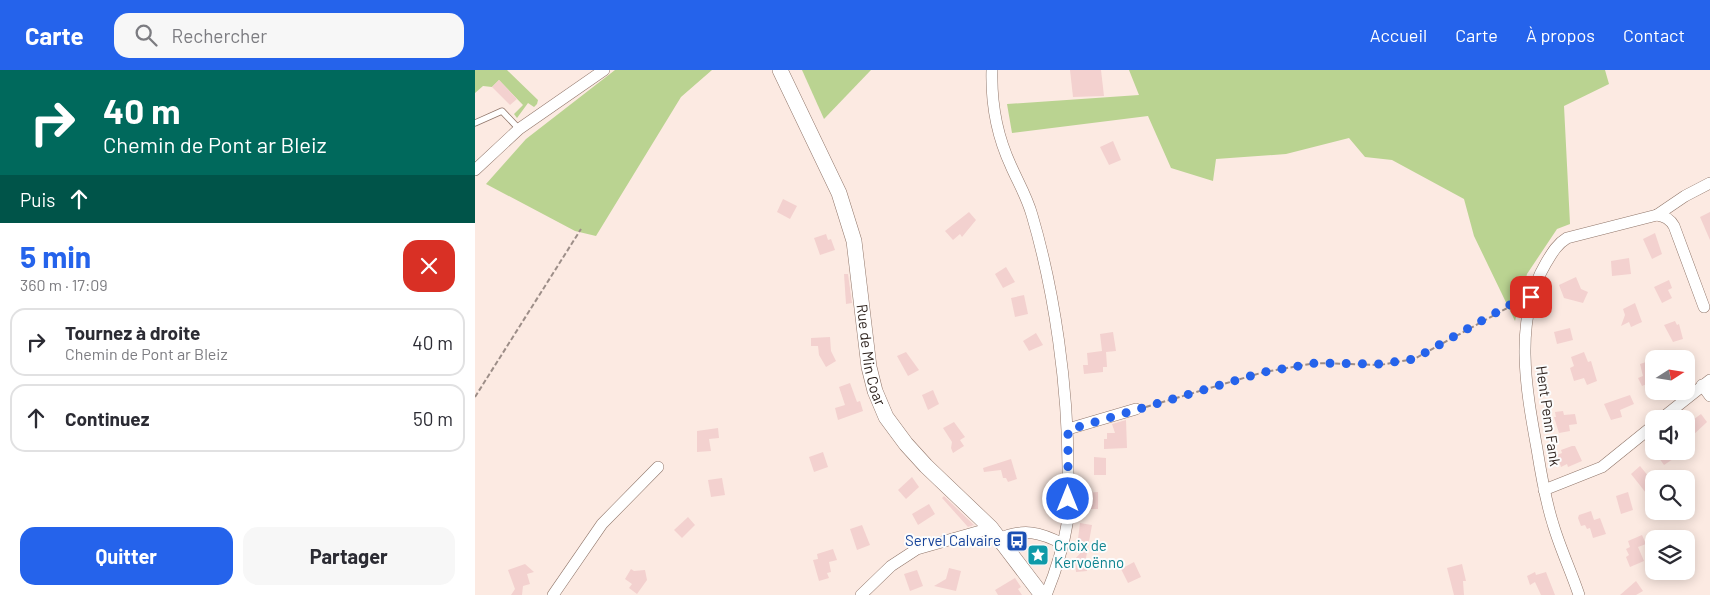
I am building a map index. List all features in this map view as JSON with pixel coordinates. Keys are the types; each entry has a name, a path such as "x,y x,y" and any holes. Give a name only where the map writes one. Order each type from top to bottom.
{"street":[{"path":"475,170 519,128 604,70"},
{"name":"Rue de Min Coar","path":"780,70 839,193 854,242 869,367 875,391 886,417 906,444 926,466 995,533 1044,595"},
{"path":"992,70 992,89 999,135 1011,167 1025,194 1039,244 1057,335 1068,430 1068,517 1063,544 1044,595"},
{"name":"Hent Penn Fank","path":"1579,595 1553,524 1544,490 1526,383 1527,323 1531,297 1538,276 1558,244 1578,234 1657,215 1710,183"},
{"path":"1657,215 1667,218 1674,226 1704,307"},
{"path":"1672,410 1706,382 1710,396"},
{"path":"1068,430 1136,410"},
{"path":"1544,490 1598,470 1645,432"},
{"path":"553,595 602,524 658,468"},
{"path":"861,595 891,566 917,549 995,533 1016,532 1044,534 1063,544"}],"lane":[{"path":"475,123 502,111 519,128"}],"path":[{"path":"475,397 581,229"},
{"path":"1136,410 1273,371 1316,363 1380,364 1414,359 1515,302 1531,297"}],"green space":[{"path":"475,70 507,70 538,100 537,104 534,107 528,103 517,118 514,114 523,105 499,80 492,87 483,86 475,93"},
{"path":"615,70 712,70 681,97 596,236 575,231 486,184 526,139"},
{"path":"802,70 871,70 824,119"},
{"path":"1129,70 1605,70 1609,84 1564,106 1570,224 1557,229 1527,274 1515,321 1474,236 1464,199 1392,160 1365,157 1349,138 1286,154 1216,159 1213,181 1171,168 1148,116 1012,133 1007,104 1139,95"}],"building":[{"path":"1070,70 1101,70 1104,96 1073,97"},
{"path":"499,80 517,99 510,105 492,87"},
{"path":"1113,141 1121,160 1109,165 1100,147"},
{"path":"783,199 797,206 790,219 777,212"},
{"path":"969,212 976,220 962,237 960,234 953,240 945,231"},
{"path":"1710,212 1710,240 1700,217"},
{"path":"1655,233 1662,254 1652,259 1643,239"},
{"path":"826,234 828,240 831,239 835,250 820,255 814,238"},
{"path":"1629,258 1631,274 1612,276 1611,261"},
{"path":"1006,267 1015,282 1003,288 995,274"},
{"path":"844,274 848,274 852,303 846,304"},
{"path":"1576,277 1581,289 1588,292 1583,303 1564,298 1559,285"},
{"path":"1669,280 1672,288 1668,290 1672,298 1662,303 1654,287"},
{"path":"1024,295 1028,314 1015,317 1011,298"},
{"path":"1635,303 1642,322 1631,327 1629,322 1621,326 1625,315 1623,309"},
{"path":"1675,321 1677,325 1679,324 1683,339 1673,342 1664,325"},
{"path":"1570,328 1573,340 1557,344 1554,332"},
{"path":"1113,332 1116,351 1106,352 1107,367 1103,367 1103,372 1084,374 1083,365 1088,365 1087,353 1102,351 1100,334"},
{"path":"1036,333 1043,345 1029,351 1023,341"},
{"path":"830,337 831,351 836,361 826,367 819,355 818,346 811,346 811,338"},
{"path":"906,352 919,370 908,376 897,356"},
{"path":"1584,352 1588,362 1591,361 1597,381 1587,385 1584,378 1574,381 1570,368 1574,366 1571,357"},
{"path":"1645,362 1645,385 1642,386 1638,378 1643,376 1640,364"},
{"path":"850,383 857,402 860,401 863,411 838,420 835,408 845,405 839,387"},
{"path":"933,390 939,404 928,410 922,395"},
{"path":"1630,395 1634,404 1620,410 1622,417 1611,420 1604,404"},
{"path":"1563,411 1564,415 1575,414 1577,424 1569,425 1570,431 1559,433 1554,417 1556,417 1555,412"},
{"path":"1701,414 1707,422 1695,433 1695,418"},
{"path":"1126,420 1127,448 1104,449 1104,439 1107,439 1107,433 1115,433 1112,424"},
{"path":"954,422 965,437 960,440 964,446 953,453 951,448 952,442 943,428"},
{"path":"718,428 719,438 709,439 711,451 697,452 697,431"},
{"path":"1575,446 1582,461 1568,467 1567,464 1561,467 1557,455 1562,453 1561,450"},
{"path":"823,452 828,467 814,472 809,457"},
{"path":"1094,457 1106,458 1106,475 1094,475"},
{"path":"1011,459 1017,479 1008,482 1006,478 1003,478 1001,470 984,472 983,468"},
{"path":"1660,460 1672,460 1664,465"},
{"path":"1640,466 1645,472 1645,492 1631,474"},
{"path":"912,477 919,487 906,499 898,490"},
{"path":"722,478 725,495 711,497 708,480"},
{"path":"1052,479 1061,479 1061,509 1051,509"},
{"path":"1098,492 1098,509 1086,509 1085,493"},
{"path":"1628,492 1633,510 1621,514 1616,496"},
{"path":"944,496 974,525 968,527 942,498"},
{"path":"929,504 935,514 918,525 912,514"},
{"path":"1591,511 1594,520 1600,518 1606,534 1593,538 1590,528 1587,529 1585,525 1581,526 1578,518 1579,515"},
{"path":"688,517 695,525 682,538 674,530"},
{"path":"1080,523 1092,525 1086,558 1087,571 1076,572 1075,559 1085,548 1077,547"},
{"path":"862,525 870,545 857,550 850,529"},
{"path":"1642,535 1645,542 1645,544 1638,547 1644,561 1630,567 1626,557 1629,555 1626,549 1630,547 1628,541"},
{"path":"833,549 837,560 829,562 831,572 827,573 829,578 819,581 813,560 818,559 817,554"},
{"path":"1134,562 1141,577 1128,583 1121,569"},
{"path":"525,564 534,572 527,574 530,584 523,586 522,595 511,595 515,589 508,570"},
{"path":"1462,564 1466,581 1463,581 1464,595 1454,595 1447,568"},
{"path":"949,568 961,571 956,591 934,586 946,579"},
{"path":"631,569 634,571 645,570 647,580 637,594 629,588 632,584 625,579"},
{"path":"917,570 923,586 910,591 904,574"},
{"path":"1535,572 1536,575 1546,572 1555,595 1541,595 1535,582 1530,585 1527,576"},
{"path":"1015,578 1021,587 1018,589 1022,595 998,595 995,590"},
{"path":"1636,581 1643,591 1636,595 1620,595"}],"place":[{"name":"Servel Calvaire","path":"1017,541"},
{"name":"Croix de Kervoënno","path":"1038,555"}],"route":[{"path":"1068,499 1068,430 1264,372 1316,363 1380,364 1414,359 1515,302 1531,297"}]}
